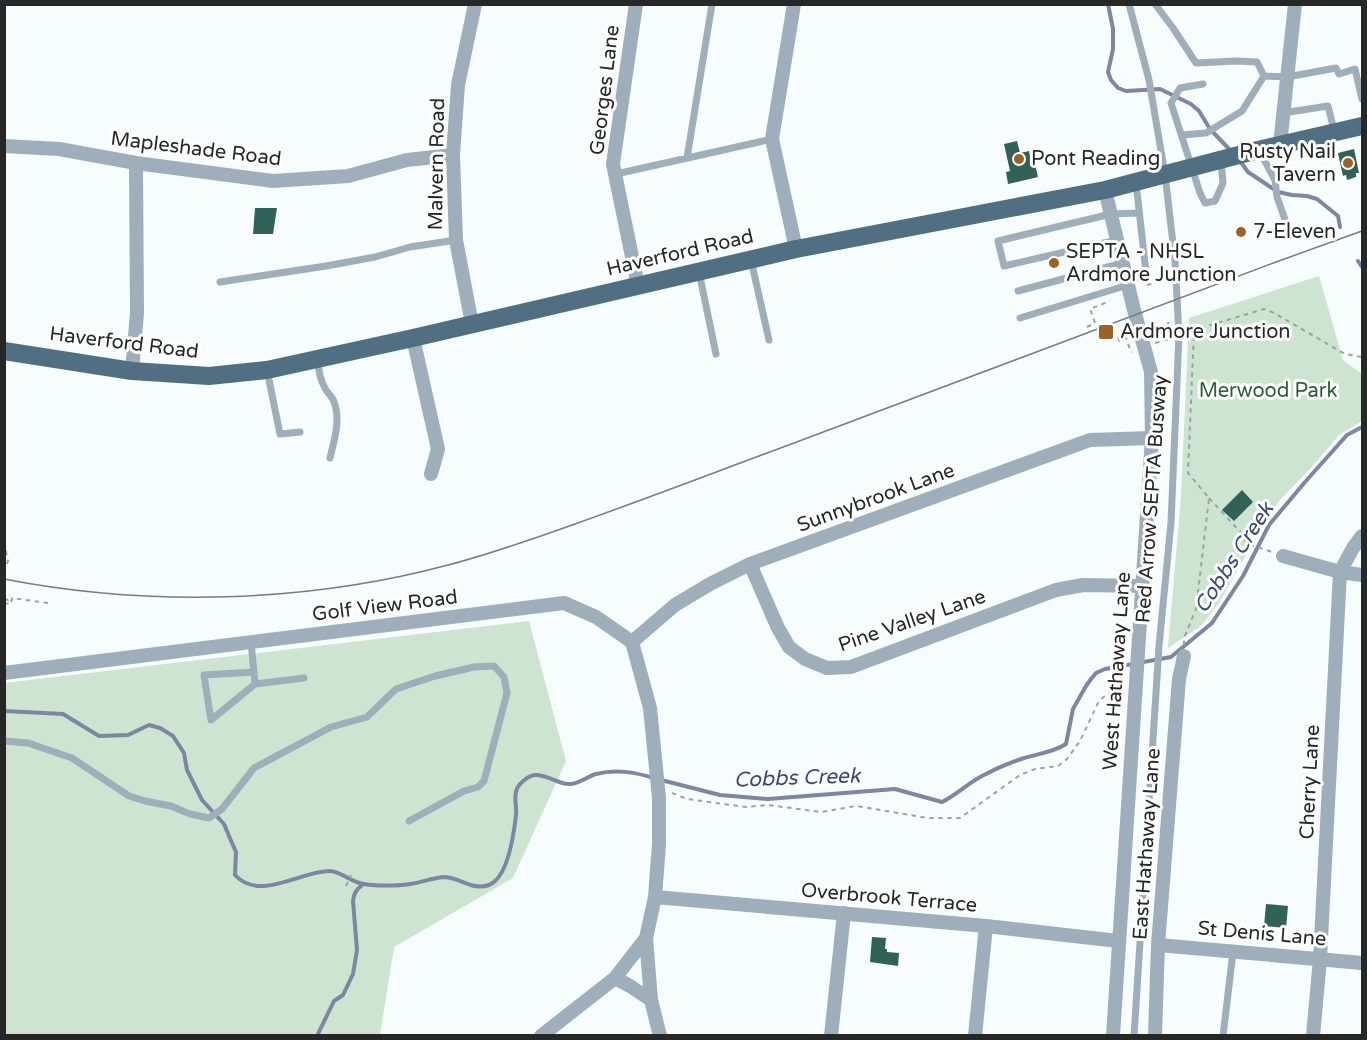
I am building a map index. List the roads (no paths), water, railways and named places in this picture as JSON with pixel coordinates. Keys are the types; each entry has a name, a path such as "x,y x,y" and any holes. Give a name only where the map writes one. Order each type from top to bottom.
{"main road":[{"name":"Haverford Road","path":"4,351 132,371 209,376 267,370 795,249 1105,190 1238,155 1362,126"}],"street":[{"name":"Malvern Road","path":"472,324 456,240 453,155 458,85 475,4"},
{"name":"Georges Lane","path":"636,4 614,164 638,286"},
{"path":"794,4 772,139 795,249"},
{"path":"1280,145 1295,4"},
{"name":"Mapleshade Road","path":"4,146 58,149 273,182 348,176 406,160 453,155"},
{"path":"132,371 137,313 136,162"},
{"name":"West Hathaway Lane","path":"1105,190 1151,372 1152,438 1113,1035"},
{"path":"413,338 438,449 431,474"},
{"name":"Sunnybrook Lane","path":"632,642 675,605 750,564 1090,440 1152,438"},
{"name":"Cherry Lane","path":"1313,1035 1320,959 1340,572 1362,536"},
{"path":"1277,554 1340,572 1362,575"},
{"name":"Pine Valley Lane","path":"750,564 778,628 789,647 805,659 827,668 851,667 1056,590 1083,585 1142,586"},
{"name":"Golf View Road","path":"4,673 564,603 596,617 632,642"},
{"path":"632,642 650,708 658,786 659,844 655,897 646,938 651,1000 660,1035"},
{"name":"East Hathaway Lane","path":"1155,1035 1158,945 1179,679 1184,656"},
{"name":"Overbrook Terrace","path":"655,897 986,926 1118,941"},
{"path":"831,1035 844,913"},
{"path":"975,1035 986,926"},
{"path":"541,1035 615,978 646,938"},
{"name":"St Denis Lane","path":"1158,945 1362,963"},
{"path":"615,978 651,1000"}],"lane":[{"path":"687,158 712,4"},
{"name":"Red Arrow SEPTA Busway","path":"1129,4 1149,80 1165,174 1175,261 1179,334 1172,523 1159,646 1134,1035"},
{"path":"1155,4 1196,63 1257,62 1264,76"},
{"path":"1264,76 1287,77 1336,68 1339,75 1355,69 1362,99"},
{"path":"1182,135 1206,133 1242,111 1264,76"},
{"path":"1203,84 1180,88 1171,103 1205,203 1215,201 1238,155 1275,180 1277,197 1289,231"},
{"path":"1283,113 1328,106 1335,132"},
{"path":"616,174 772,139"},
{"path":"1020,318 1127,284 1144,275 1146,272 1136,182"},
{"path":"1117,240 1004,266 998,241 1111,214 1139,213"},
{"path":"220,282 326,266 375,257 410,247 456,240"},
{"path":"751,260 769,340"},
{"path":"1018,291 1123,263"},
{"path":"699,272 716,354"},
{"path":"318,359 318,374 334,401 336,412 337,431 330,458"},
{"path":"267,370 280,434 300,432"},
{"path":"251,642 255,684"},
{"path":"4,741 28,743 72,758 129,796 209,818 222,809 254,768 331,726 367,717 396,689 435,676 474,667 494,666 504,677 507,693 484,781 478,787 464,791 409,821"},
{"path":"254,672 204,675 211,720 255,684 304,678"},
{"path":"1223,1035 1233,951"}],"waterway":[{"path":"1108,4 1113,29 1113,49 1108,72 1111,80 1118,88 1126,91 1160,89 1191,104 1231,151"},
{"path":"1240,161 1248,172 1278,192 1317,199 1338,216 1340,227"},
{"path":"1358,261 1362,267"},
{"name":"Cobbs Creek","path":"661,780 720,795 768,799 895,789 942,802 975,780 999,768 1061,747 1066,744 1073,709 1096,673 1105,669 1171,657 1212,623 1243,576 1269,525 1347,435 1362,427"},
{"name":"Cobbs Creek","path":"4,711 63,714 99,736 128,735 149,725 160,728 173,736 184,753 187,770 202,800 224,824 236,852 235,875 245,883 256,886 268,886 318,872 330,871 355,882 369,885 405,885 445,877 477,886 489,885 496,880 505,864 512,843 516,792 526,779 539,775 570,784 603,772 618,771 654,778"},
{"path":"317,1036 334,1001 343,995 353,974 357,950 353,901 362,885"}],"tram line":[{"path":"4,579 114,594 227,597 283,594 339,587 394,578 448,565 512,546 630,504 1362,231"}],"place":[{"name":"Pont Reading","path":"1019,159"},
{"name":"Rusty Nail Tavern","path":"1348,163"},
{"name":"7-Eleven","path":"1241,232"},
{"name":"SEPTA - NHSL Ardmore Junction","path":"1054,263"},
{"name":"Ardmore Junction","path":"1106,332"}],"park label":[{"name":"Merwood Park","path":"1268,391"}]}
